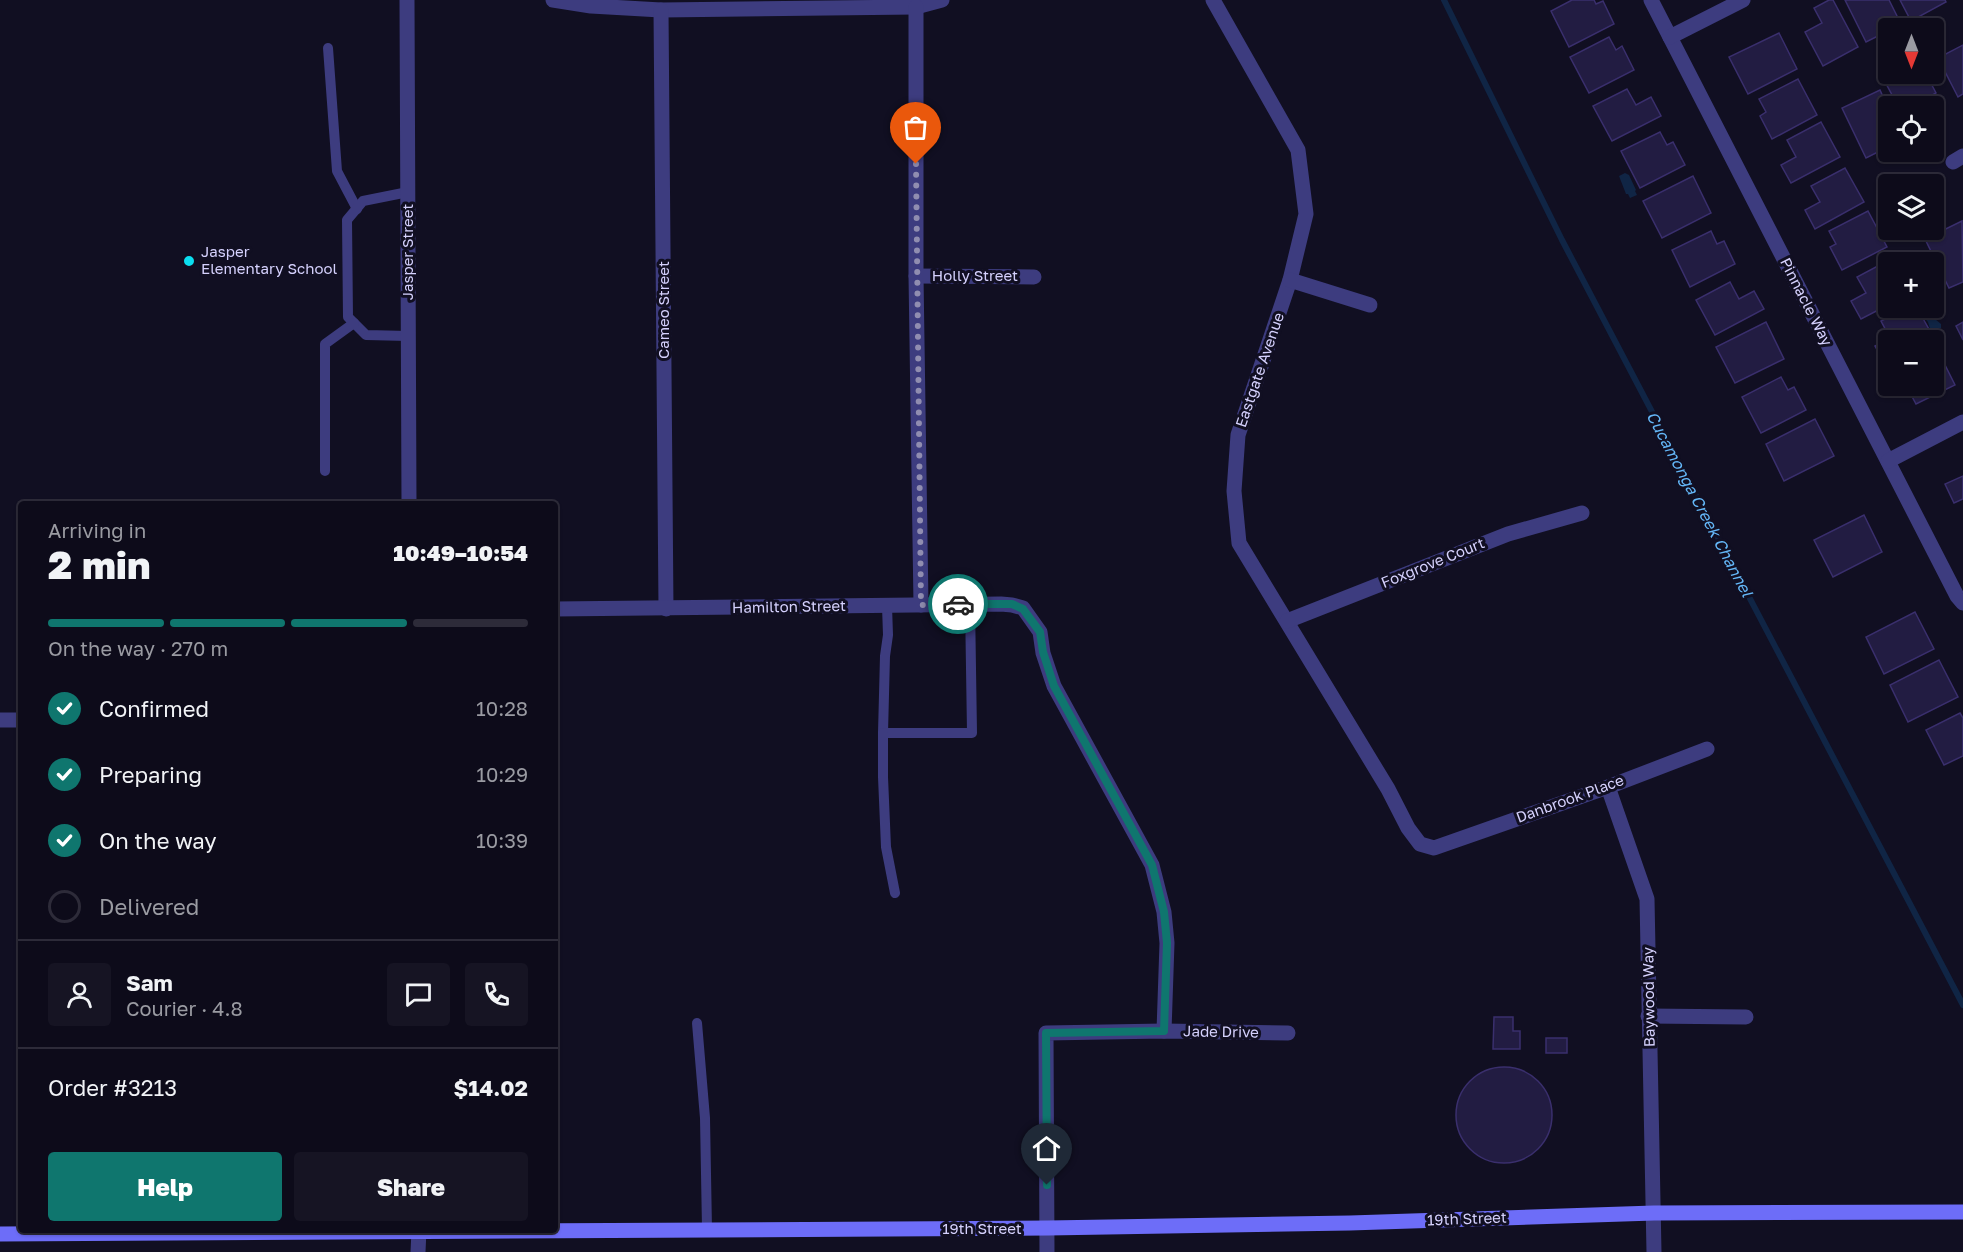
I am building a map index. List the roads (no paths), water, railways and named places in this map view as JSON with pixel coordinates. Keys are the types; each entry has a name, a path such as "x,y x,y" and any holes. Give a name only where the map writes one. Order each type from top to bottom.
{"main road":[{"name":"19th Street","path":"558,1230 1048,1228 1350,1223 1654,1213 1963,1212"},
{"name":"19th Street","path":"0,1234 105,1233"}],"street":[{"name":"Jasper Street","path":"407,0 409,501"},
{"path":"553,0 591,6 662,10 916,7 942,0"},
{"name":"Eastgate Avenue","path":"1213,0 1298,150 1306,214 1290,280 1238,435 1234,491 1239,543 1388,789 1408,828 1420,844 1434,848"},
{"name":"Pinnacle Way","path":"1651,0 1957,596 1963,603"},
{"path":"1670,38 1743,0"},
{"path":"916,7 916,276 921,605"},
{"name":"Cameo Street","path":"662,10 666,609"},
{"name":"Holly Street","path":"916,276 1034,277"},
{"path":"1290,280 1370,305"},
{"path":"1888,461 1963,422"},
{"name":"Foxgrove Court","path":"1287,621 1508,534 1582,513"},
{"name":"Hamilton Street","path":"558,609 970,604 1012,604 1023,609 1040,632 1043,652 1054,686 1152,865 1164,912 1167,943 1164,1031"},
{"path":"0,720 18,720"},
{"name":"Danbrook Place","path":"1434,848 1608,787 1707,749"},
{"name":"Baywood Way","path":"1608,787 1647,899 1654,1252"},
{"path":"1648,1016 1746,1017"},
{"name":"Jade Drive","path":"1048,1228 1046,1033 1164,1031 1288,1033"},
{"path":"1047,1252 1048,1228"},
{"path":"418,1252 419,1233"}],"lane":[{"path":"328,48 337,171 357,209"},
{"path":"408,192 363,201 347,220 348,317 366,335 408,336"},
{"path":"326,471 326,344 354,323"},
{"path":"883,733 972,733 970,604"},
{"path":"887,606 883,777 886,847 895,893"},
{"path":"697,1023 705,1118 707,1229"}],"water":[{"path":"1625,173 1629,175 1637,195 1630,198 1619,176"},
{"path":"1925,318 1935,318 1941,324 1941,328 1930,329"}],"waterway":[{"name":"Cucamonga Creek Channel","path":"1444,0 1562,240 1963,1005"}],"place":[{"name":"Jasper Elementary School","path":"189,261"}]}
